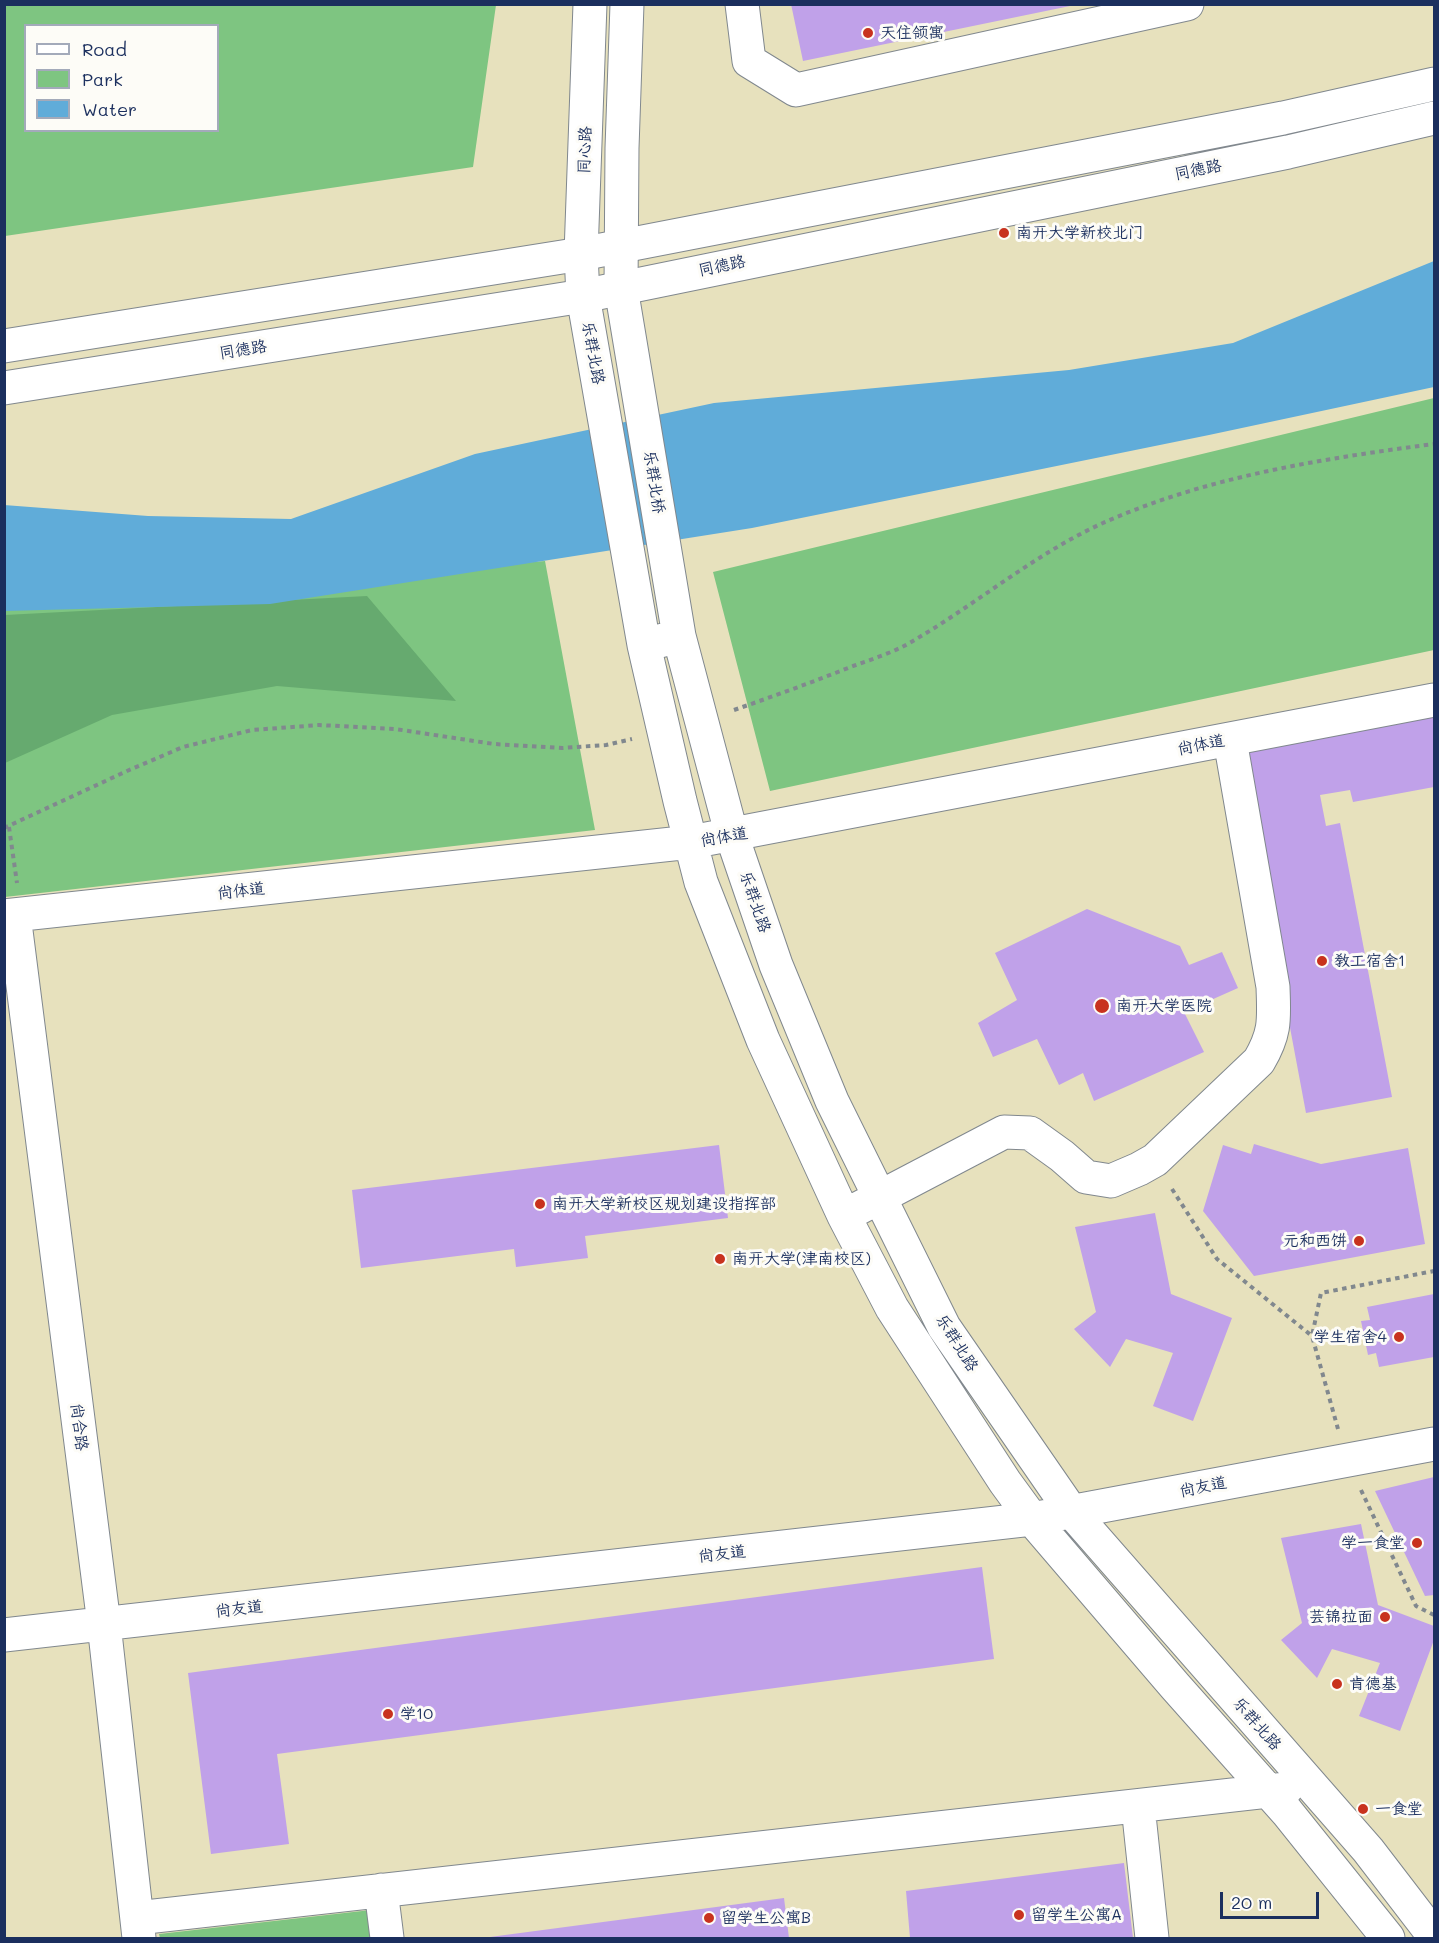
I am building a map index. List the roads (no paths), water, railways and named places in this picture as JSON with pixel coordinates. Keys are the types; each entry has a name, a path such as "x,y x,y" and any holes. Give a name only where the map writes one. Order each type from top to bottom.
{"street":[{"name":"同心路","path":"583,296 581,254 590,4"},
{"path":"621,288 622,148 627,4"},
{"path":"742,4 749,61 796,90 1187,4"},
{"path":"4,346 581,254 1283,118 1434,84"},
{"name":"同德路","path":"4,388 583,296 1288,152 1434,118"},
{"name":"乐群北桥","path":"621,288 667,563"},
{"name":"乐群北路","path":"583,296 644,645"},
{"name":"乐群北路","path":"667,563 679,636 732,836 776,965 832,1101 944,1327 1071,1512 1368,1850 1434,1936"},
{"path":"679,636 644,645 701,882 763,1040 844,1216 892,1308 1005,1482 1032,1519 1287,1812 1388,1938"},
{"name":"尚体道","path":"13,915 732,836 1434,700"},
{"path":"844,1216 1004,1132 1030,1133 1086,1177 1111,1181 1139,1170 1155,1160 1259,1061 1270,1043 1274,1022 1273,987 1230,740"},
{"name":"尚合路","path":"13,915 104,1624 138,1928"},
{"name":"尚友道","path":"4,1635 1032,1519 1434,1444"},
{"path":"138,1928 381,1890 1311,1786"},
{"path":"1137,1806 1152,1938"},
{"path":"381,1890 387,1938"}],"water":[{"path":"1434,261 1434,387 752,528 270,604 5,611 4,505 148,516 291,519 475,454 714,403 1069,370 1233,343"}],"place":[{"name":"天住领寓","path":"868,33"},
{"name":"南开大学新校北门","path":"1004,233"},
{"name":"教工宿舍1","path":"1322,961"},
{"name":"南开大学医院","path":"1102,1006"},
{"name":"南开大学新校区规划建设指挥部","path":"540,1204"},
{"name":"元和西饼","path":"1359,1241"},
{"name":"南开大学(津南校区)","path":"720,1259"},
{"name":"学生宿舍4","path":"1399,1337"},
{"name":"学一食堂","path":"1417,1543"},
{"name":"芸锦拉面","path":"1385,1617"},
{"name":"肯德基","path":"1337,1684"},
{"name":"学10","path":"388,1714"},
{"name":"一食堂","path":"1363,1809"},
{"name":"留学生公寓A","path":"1019,1915"},
{"name":"留学生公寓B","path":"709,1918"}]}
